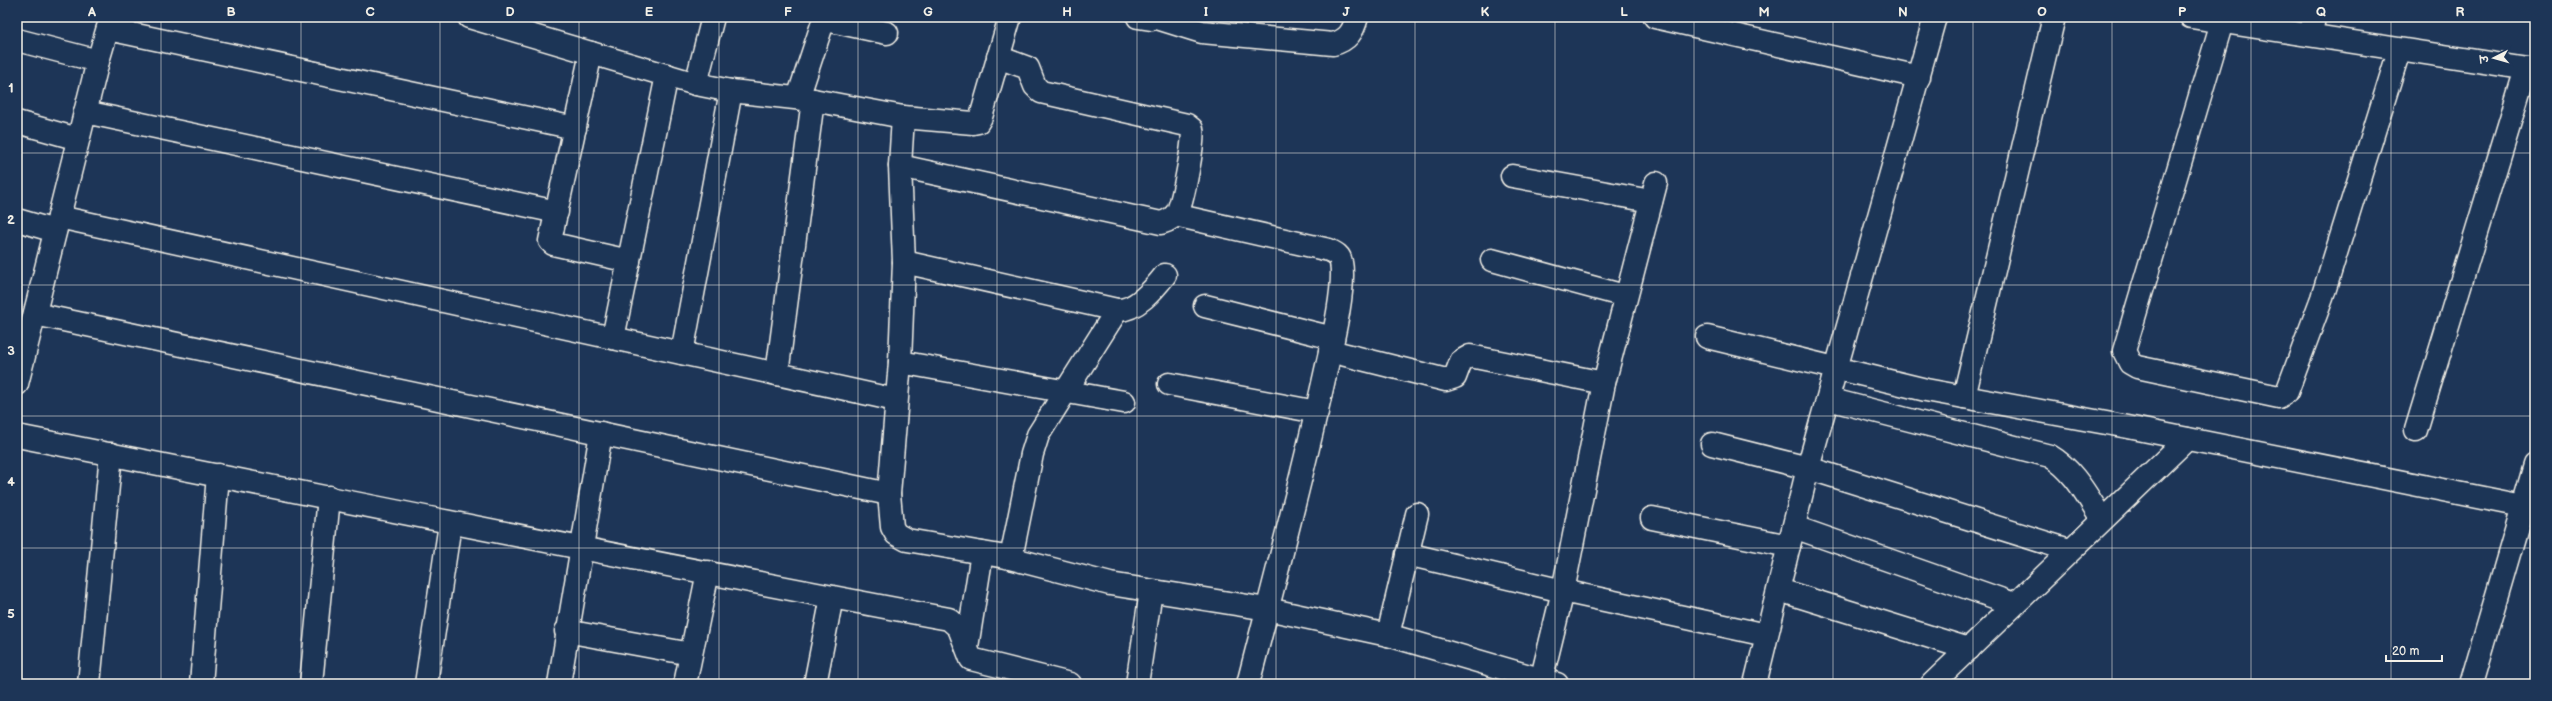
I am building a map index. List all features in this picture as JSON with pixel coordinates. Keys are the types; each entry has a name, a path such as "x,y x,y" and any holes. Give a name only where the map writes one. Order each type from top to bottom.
{"street":[{"path":"469,17 502,22 590,53 696,84 731,91 806,99 903,117 978,122 1010,17"},
{"path":"696,84 714,17"},
{"path":"1151,17 1202,32 1333,44 1350,36 1357,17"},
{"path":"1655,17 1919,77"},
{"path":"1755,684 1808,468 1935,17"},
{"path":"1964,397 2054,17"},
{"path":"2191,17 2222,22 2313,26 2399,51 2530,70 2416,430"},
{"path":"777,374 806,99 823,22 832,21 887,33"},
{"path":"2222,22 2124,351 2130,363 2136,367 2279,397 2287,392 2322,298 2399,51"},
{"path":"17,384 27,326 57,224 98,60 110,23 575,128"},
{"path":"17,40 98,60"},
{"path":"590,53 551,243 629,261"},
{"path":"900,166 1161,223 1174,215 1180,204 1193,140 1192,129 1187,125 1041,92 1036,86 1028,68 998,57"},
{"path":"613,338 667,75"},
{"path":"682,353 731,91"},
{"path":"85,112 557,212"},
{"path":"903,117 900,166 904,262 900,362 889,494 892,527 901,537 1011,558 1110,584 1151,592 1267,609 1388,635 1549,682 1563,591 1604,383 1625,296 1654,192 1512,176"},
{"path":"17,122 78,139"},
{"path":"1174,215 1329,250 1338,254 1341,261 1342,275 1332,344 1317,412 1248,684"},
{"path":"17,220 57,224 613,338 896,400"},
{"path":"1492,260 1625,296"},
{"path":"904,262 1117,310 1130,309 1158,284 1165,275"},
{"path":"1205,306 1446,380 1455,377 1461,361 1470,356 1604,383"},
{"path":"1011,558 1032,454 1038,435 1117,310"},
{"path":"27,326 601,433 889,494"},
{"path":"1706,337 1837,367 1926,390 2187,439 2523,506"},
{"path":"900,362 1124,402"},
{"path":"1169,384 1317,412"},
{"path":"1828,399 2050,456 2062,463 2074,477 2102,519"},
{"path":"559,684 566,631 601,433"},
{"path":"17,436 329,497 450,524 582,547 949,619 959,628 971,659 1070,684"},
{"path":"1932,684 2069,550 2187,439"},
{"path":"1712,444 1808,468 2069,550"},
{"path":"89,684 111,454"},
{"path":"2471,684 2535,465"},
{"path":"201,684 218,475"},
{"path":"311,684 329,497"},
{"path":"1388,635 1417,514"},
{"path":"1652,518 1792,536 2014,604"},
{"path":"426,684 450,524"},
{"path":"967,648 982,552"},
{"path":"1407,554 1563,591 1766,635"},
{"path":"685,684 708,572"},
{"path":"1779,590 1969,649"},
{"path":"1137,684 1151,592"},
{"path":"815,684 832,597"},
{"path":"566,631 691,654"}]}
